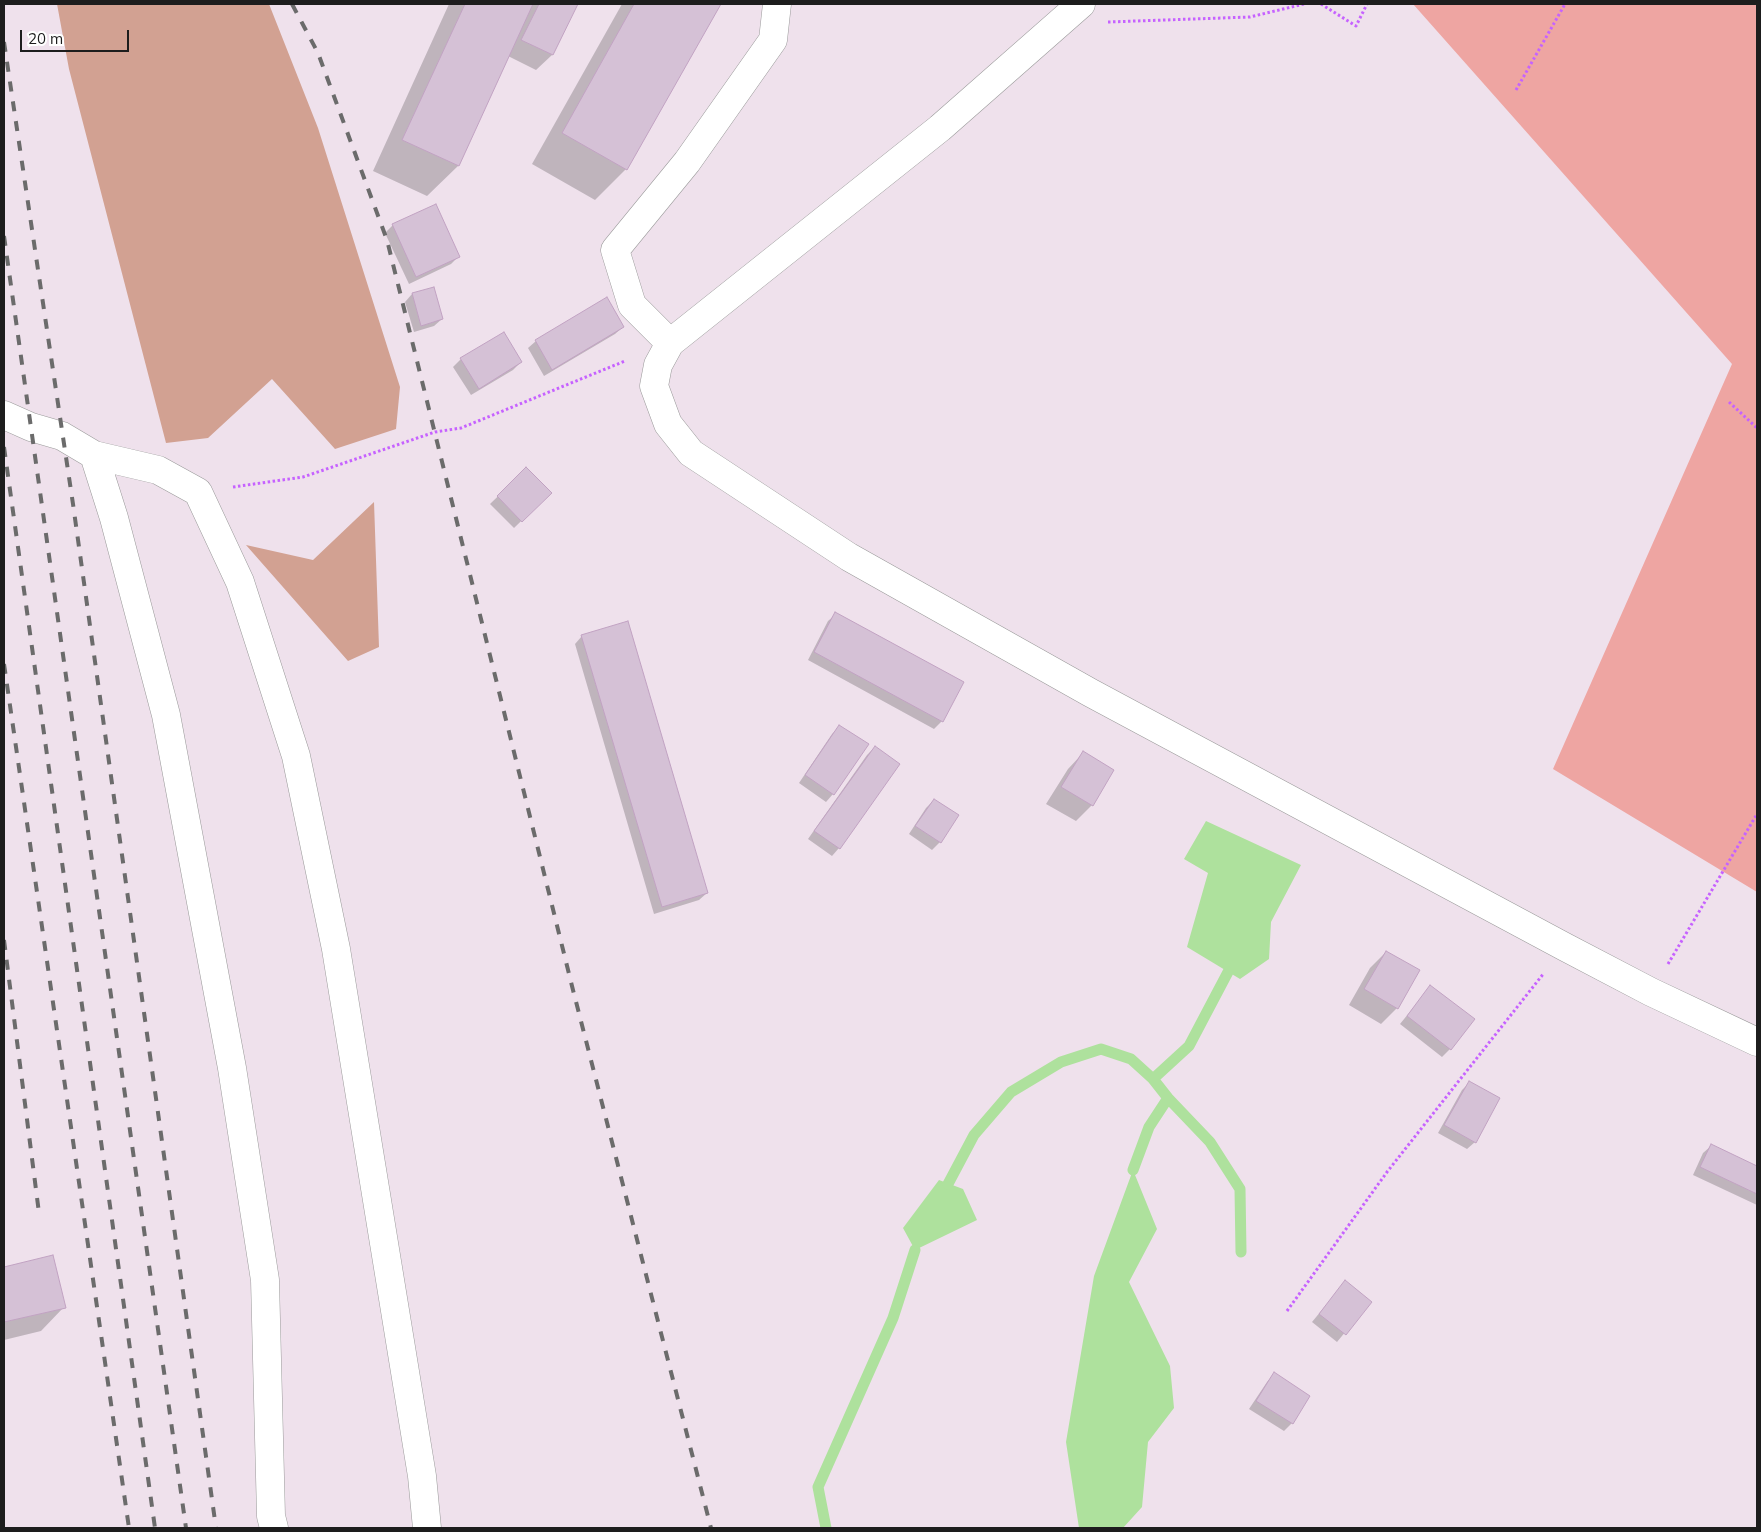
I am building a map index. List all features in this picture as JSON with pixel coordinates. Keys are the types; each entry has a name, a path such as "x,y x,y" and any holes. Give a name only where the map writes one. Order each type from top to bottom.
{"street":[{"path":"670,343 632,305 615,250 686,162 773,40 777,4"},
{"path":"1081,4 940,128 670,343 658,365 654,386 668,424 691,453 849,557 1092,693 1565,947 1651,992 1757,1042"},
{"path":"4,416 31,427 62,436 94,455 158,470 198,492 240,582 296,756 336,949 422,1476 427,1528"},
{"path":"94,455 114,518 166,715 232,1068 265,1280 271,1516 274,1528"}],"path":[{"path":"1058,24 1250,17 1304,4"},
{"path":"1321,4 1356,26 1366,4"},
{"path":"1516,90 1565,4"},
{"path":"198,492 302,477 435,432 461,428 670,343"},
{"path":"1729,402 1757,428"},
{"path":"1651,992 1757,814"},
{"path":"1287,1311 1387,1172 1565,947"}],"shaded area":[{"path":"57,4 269,4 318,128 400,387 396,429 335,449 272,379 208,438 166,443 69,69"},
{"path":"1413,4 1757,4 1757,892 1553,769 1732,364"},
{"path":"374,502 379,647 348,661 246,545 313,560"},
{"path":"1206,821 1301,865 1271,922 1269,959 1240,979 1187,947 1208,873 1184,859"},
{"path":"1133,1170 1157,1229 1129,1282 1170,1366 1174,1408 1148,1442 1142,1507 1123,1528 1079,1528 1066,1442 1094,1276"},
{"path":"939,1180 963,1189 977,1220 915,1250 903,1228"}],"building":[{"path":"465,4 533,4 459,166 402,140"},
{"path":"539,4 578,4 553,55 521,40"},
{"path":"634,4 721,4 627,170 562,133"},
{"path":"436,204 460,257 416,277 392,224"},
{"path":"434,287 443,319 421,326 412,293"},
{"path":"607,297 624,327 552,370 535,340"},
{"path":"504,332 522,362 479,389 460,358"},
{"path":"526,467 552,493 522,522 497,496"},
{"path":"835,612 964,682 943,722 814,652"},
{"path":"628,621 708,893 662,907 581,635"},
{"path":"839,725 869,744 834,795 805,775"},
{"path":"875,746 900,764 840,849 814,831"},
{"path":"1083,751 1114,770 1093,806 1061,787"},
{"path":"934,799 959,815 941,843 915,826"},
{"path":"1386,951 1420,970 1398,1009 1364,989"},
{"path":"1430,985 1475,1019 1451,1050 1407,1016"},
{"path":"1469,1081 1500,1098 1476,1143 1444,1125"},
{"path":"1711,1144 1757,1166 1757,1194 1700,1167"},
{"path":"53,1255 66,1308 4,1322 4,1267"},
{"path":"1345,1280 1372,1302 1346,1335 1319,1314"},
{"path":"1274,1372 1310,1396 1293,1424 1256,1401"}],"waterway":[{"path":"1153,1079 1189,1046 1228,972"},
{"path":"948,1184 974,1135 1011,1092 1061,1062 1101,1049 1131,1059 1153,1079 1168,1098 1210,1142 1240,1189 1241,1252"},
{"path":"1133,1170 1149,1127 1168,1098"},
{"path":"826,1528 818,1487 893,1318 915,1250"}],"railway":[{"path":"292,4 318,53 387,240 573,990 711,1528"},
{"path":"4,42 73,504 216,1528"},
{"path":"4,236 186,1528"},
{"path":"4,447 155,1528"},
{"path":"4,664 129,1528"},
{"path":"4,940 39,1213"}]}
